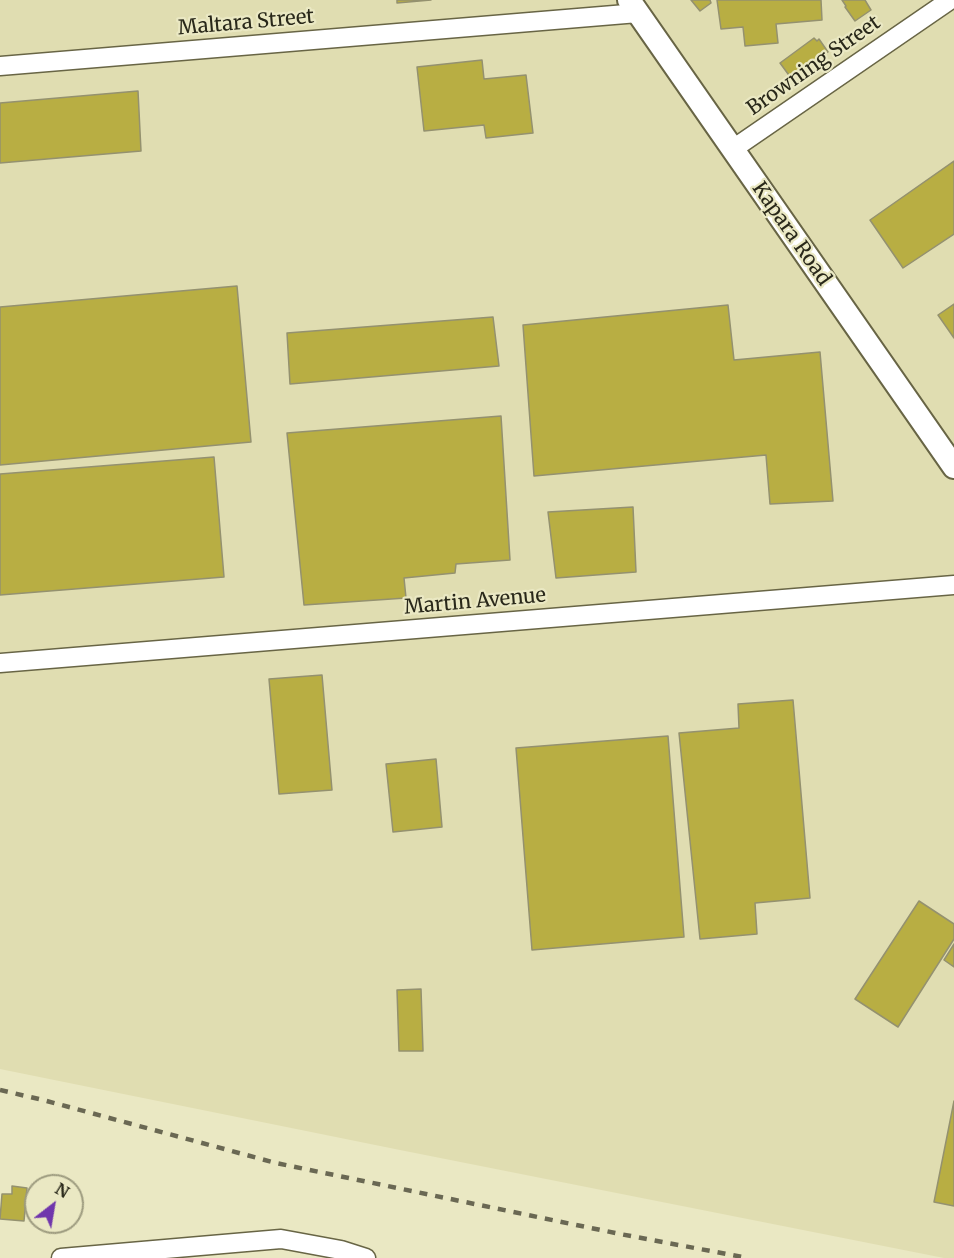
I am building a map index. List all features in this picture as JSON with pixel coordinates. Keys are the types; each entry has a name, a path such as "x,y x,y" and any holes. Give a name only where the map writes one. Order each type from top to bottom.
{"street":[{"name":"Browning Street","path":"733,150 950,0"},
{"name":"Kapara Road","path":"634,7 954,467"},
{"name":"Maltara Street","path":"0,66 634,7"},
{"name":"Martin Avenue","path":"0,663 954,585"},
{"path":"61,1258 281,1239 341,1250 366,1258"}],"shaded area":[{"path":"0,0 954,0 954,1258 944,1258 0,1069"}],"building":[{"path":"397,0 431,0 397,3"},
{"path":"691,0 710,0 711,3 700,11"},
{"path":"717,0 821,0 822,20 776,24 778,43 745,46 743,27 721,29"},
{"path":"842,0 865,0 871,10 855,21"},
{"path":"814,38 817,41 819,39 828,52 791,78 780,63"},
{"path":"482,60 484,79 526,75 533,133 486,138 484,125 424,131 417,67"},
{"path":"138,91 141,151 0,163 0,103"},
{"path":"954,161 954,234 903,268 870,220"},
{"path":"237,286 251,442 0,465 0,307"},
{"path":"954,304 954,338 938,315"},
{"path":"728,305 734,360 820,352 833,501 770,504 766,455 534,476 523,325"},
{"path":"493,317 499,366 290,384 287,333"},
{"path":"501,416 510,560 456,564 455,573 404,578 406,598 304,605 287,433"},
{"path":"214,457 224,577 0,595 0,474"},
{"path":"633,507 636,572 556,578 548,512"},
{"path":"322,675 332,790 279,794 269,679"},
{"path":"793,700 810,898 755,903 757,934 700,939 679,733 739,728 738,704"},
{"path":"668,736 684,937 532,950 516,748"},
{"path":"436,759 442,827 393,832 386,764"},
{"path":"919,901 954,924 954,939 898,1027 855,999"},
{"path":"954,944 954,967 944,960"},
{"path":"421,989 423,1051 399,1051 397,990"},
{"path":"954,1101 954,1206 934,1202"},
{"path":"12,1186 24,1188 24,1221 0,1219 2,1194 12,1194"}],"railway":[{"path":"0,1090 276,1163 748,1258"}]}
